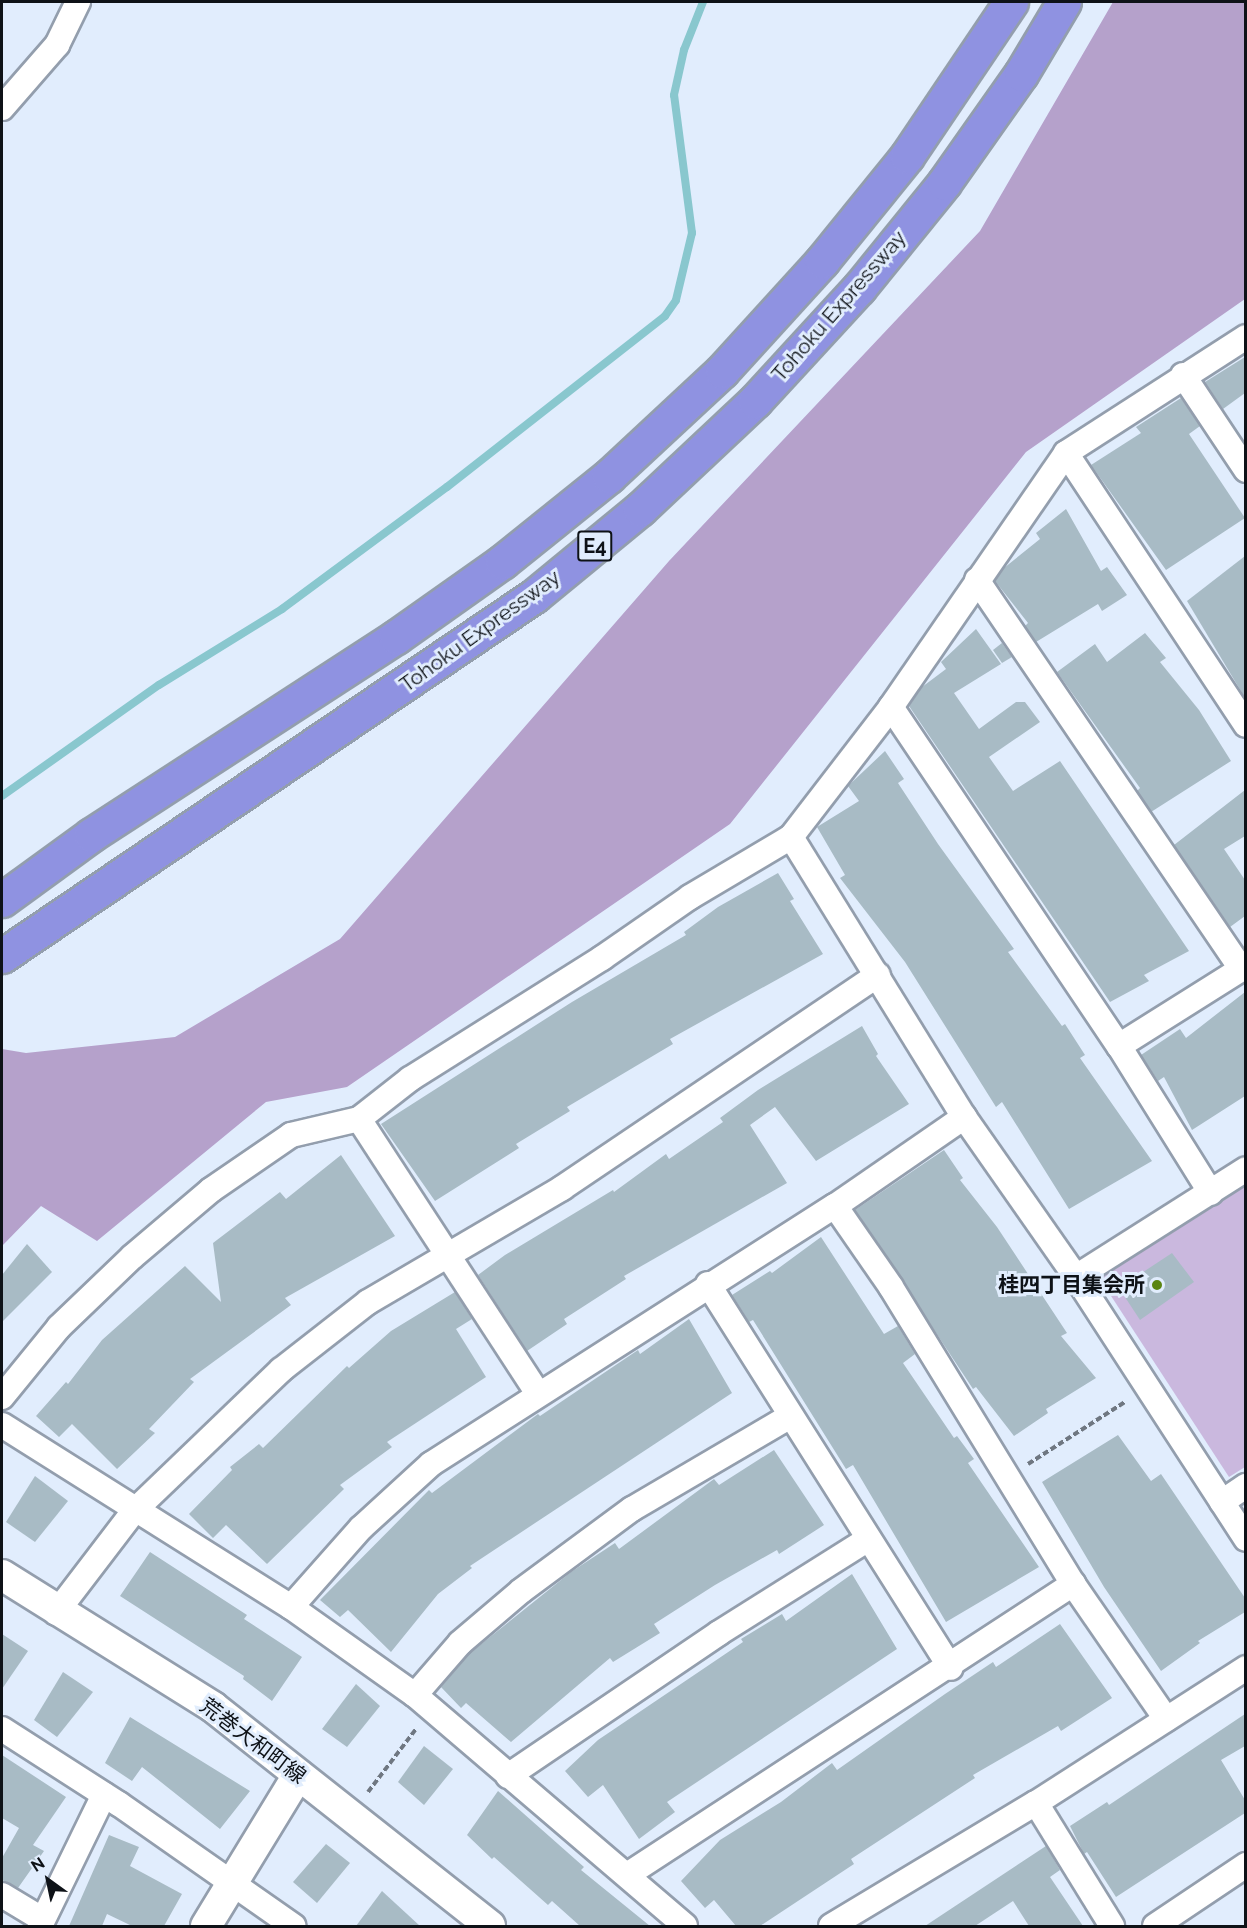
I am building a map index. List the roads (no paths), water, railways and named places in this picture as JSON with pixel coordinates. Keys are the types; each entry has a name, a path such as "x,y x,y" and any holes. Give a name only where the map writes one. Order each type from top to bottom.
{"highway":[{"name":"Tohoku Expressway","path":"2,900 92,835 396,637 502,562 609,476 722,371 822,261 907,156 1011,2"},
{"name":"Tohoku Expressway","path":"2,956 534,596 640,509 755,401 859,288 944,183 1021,74 1064,2"}],"street":[{"path":"2,108 57,45 78,2"},
{"path":"2,1397 59,1327 132,1257 211,1190 291,1135 359,1119 410,1079 602,958 690,897 791,837 891,707 1066,453 1183,375 1245,338"},
{"path":"1183,375 1245,470"},
{"path":"1066,453 1245,724"},
{"path":"977,580 1243,967 1119,1046"},
{"path":"891,707 1119,1046 1211,1193"},
{"path":"791,837 964,1117 1076,1277 1245,1539"},
{"path":"56,1613 134,1511 281,1370 368,1302 445,1254 562,1188 878,975"},
{"path":"291,1606 361,1528 431,1464 708,1284 835,1206 964,1117"},
{"path":"359,1119 538,1394"},
{"path":"1076,1277 1211,1193 1245,1169"},
{"path":"835,1206 891,1287 1073,1584 1166,1719"},
{"path":"708,1284 789,1417 951,1668"},
{"path":"423,1702 460,1643 539,1578 632,1509 789,1417"},
{"path":"2,1425 134,1511 291,1606 423,1702 685,1926"},
{"path":"1222,1502 1245,1486"},
{"path":"508,1776 719,1633 868,1539"},
{"name":"荒巻大和町線","path":"2,1575 56,1613 213,1707 490,1926"},
{"path":"627,1875 951,1668 1073,1584"},
{"path":"831,1926 1036,1803 1245,1668"},
{"path":"2,1729 234,1883 293,1926"},
{"path":"206,1926 298,1775"},
{"path":"2,1895 41,1923 104,1795"},
{"path":"1036,1803 1112,1926"},
{"path":"1155,1926 1245,1865"}],"waterway":[{"path":"2,796 159,685 282,609 447,487 665,316 676,300 692,233 674,95 684,50 703,2"}],"place":[{"name":"桂四丁目集会所","path":"1157,1285"}]}
